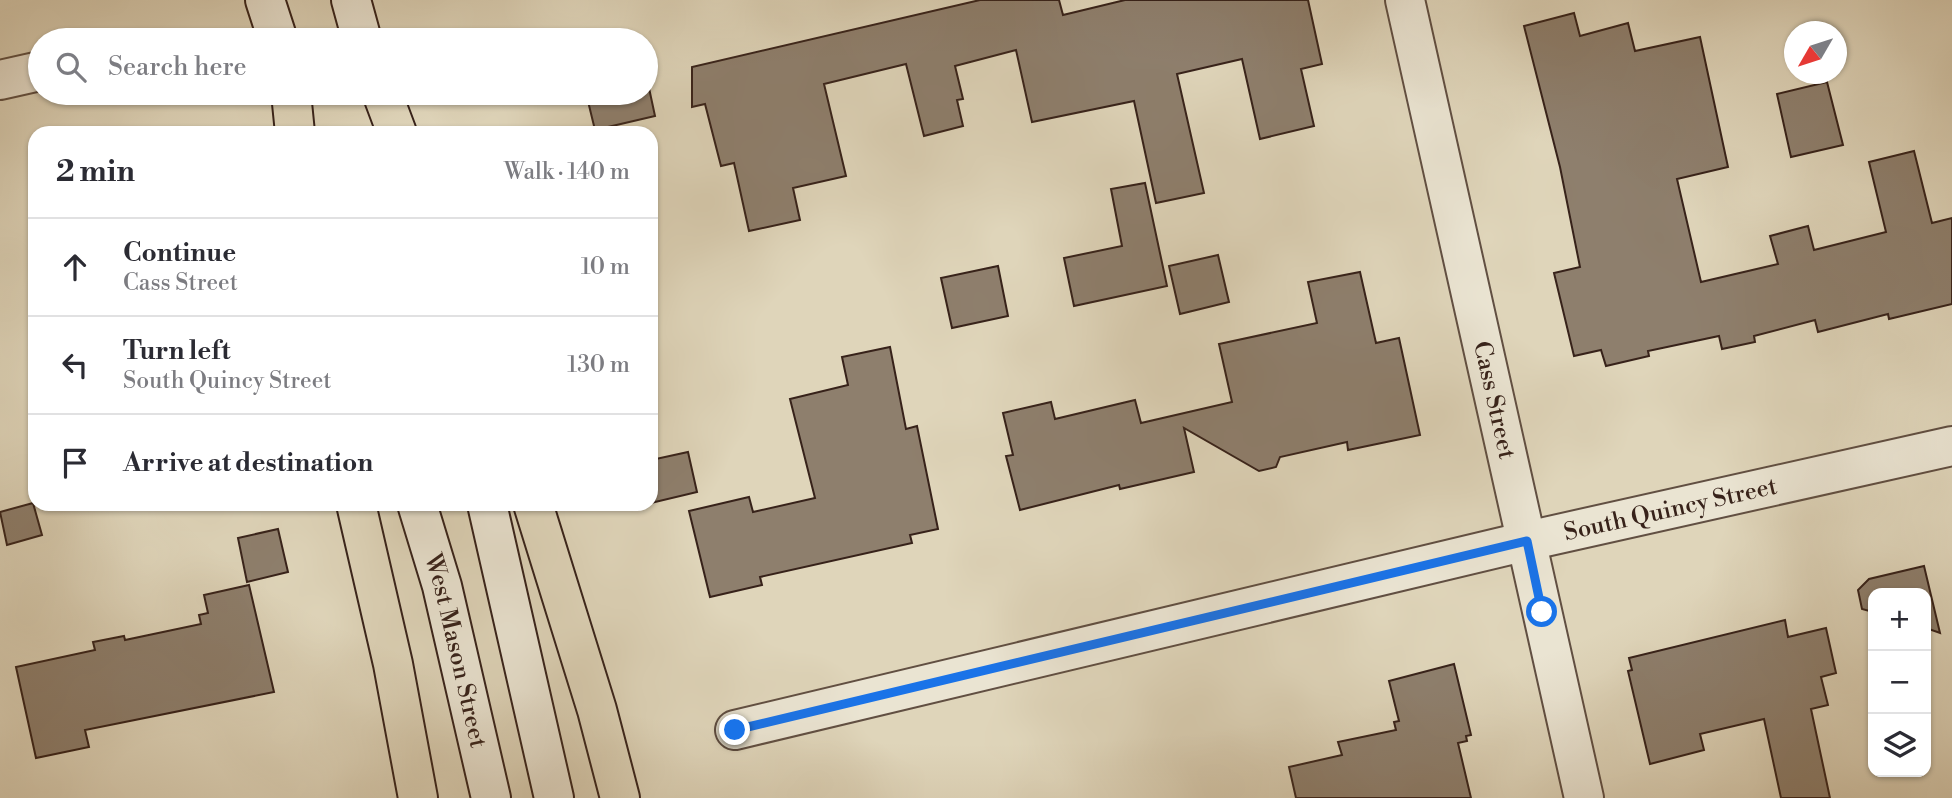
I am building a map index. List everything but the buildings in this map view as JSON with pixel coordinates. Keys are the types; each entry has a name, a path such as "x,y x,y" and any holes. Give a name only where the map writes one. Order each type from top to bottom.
{"main road":[{"path":"294,105 295,126"},
{"path":"386,105 394,126"},
{"path":"358,511 393,664 418,798"},
{"path":"535,511 593,698 620,798"}],"street":[{"path":"265,0 274,28"},
{"path":"351,0 359,28"},
{"name":"Cass Street","path":"1405,0 1584,798"},
{"path":"0,79 28,73"},
{"path":"297,105 305,126"},
{"path":"379,105 385,126"},
{"name":"South Quincy Street","path":"735,730 1527,541 1952,446"},
{"name":"West Mason Street","path":"419,511 442,586 491,798"},
{"path":"489,511 554,798"}],"route":[{"path":"735,730 1527,541 1542,612"}]}
